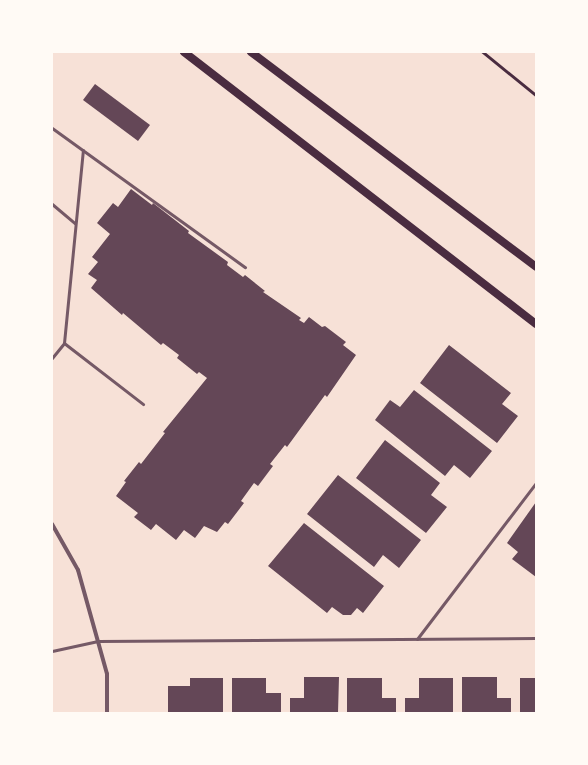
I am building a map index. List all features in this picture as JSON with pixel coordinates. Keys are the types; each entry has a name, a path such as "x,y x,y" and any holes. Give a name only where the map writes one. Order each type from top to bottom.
{"main road":[{"path":"184,52 536,324"},
{"path":"251,52 536,267"}],"street":[{"path":"52,524 78,570 107,674 107,713"}],"lane":[{"path":"52,128 245,267"},
{"path":"52,358 64,343 83,150"},
{"path":"52,204 76,223"},
{"path":"64,343 143,404"},
{"path":"416,639 536,483"},
{"path":"52,651 98,641 536,638"}],"path":[{"path":"483,52 536,95"}],"building":[{"path":"95,84 150,125 138,141 83,100"},
{"path":"131,189 152,205 153,203 189,231 188,233 228,262 227,265 243,277 245,275 265,291 263,292 301,318 299,320 304,323 309,317 322,327 325,326 346,342 343,345 356,355 327,397 325,395 287,447 285,445 270,464 273,466 258,486 254,483 241,501 244,503 228,524 225,522 217,532 204,526 195,538 184,530 176,540 156,524 151,530 134,517 138,513 116,496 126,482 124,481 139,462 141,464 165,433 163,432 207,378 199,372 197,374 177,358 179,355 163,343 161,345 123,313 122,315 91,288 97,280 88,274 98,262 92,257 110,234 97,223 113,203 118,207"},
{"path":"449,345 511,393 502,404 518,416 497,443 420,383"},
{"path":"414,390 492,451 470,478 454,465 445,476 375,420 390,400 400,407"},
{"path":"385,440 440,483 431,495 447,507 426,533 356,478"},
{"path":"338,475 421,540 399,568 383,555 374,567 307,514"},
{"path":"536,502 536,577 512,559 518,552 507,543"},
{"path":"304,523 384,586 363,613 357,608 351,615 343,615 332,607 327,613 268,566"},
{"path":"304,677 339,677 338,713 290,713 290,698 304,698"},
{"path":"462,677 497,677 497,698 511,698 511,713 462,713"},
{"path":"190,678 223,678 223,713 168,713 168,686 190,686"},
{"path":"232,678 266,678 266,693 281,693 281,713 232,713"},
{"path":"347,678 382,678 382,698 396,698 396,713 347,713"},
{"path":"419,678 453,678 453,713 405,713 405,698 419,698"},
{"path":"520,678 536,678 536,713 520,713"}]}
